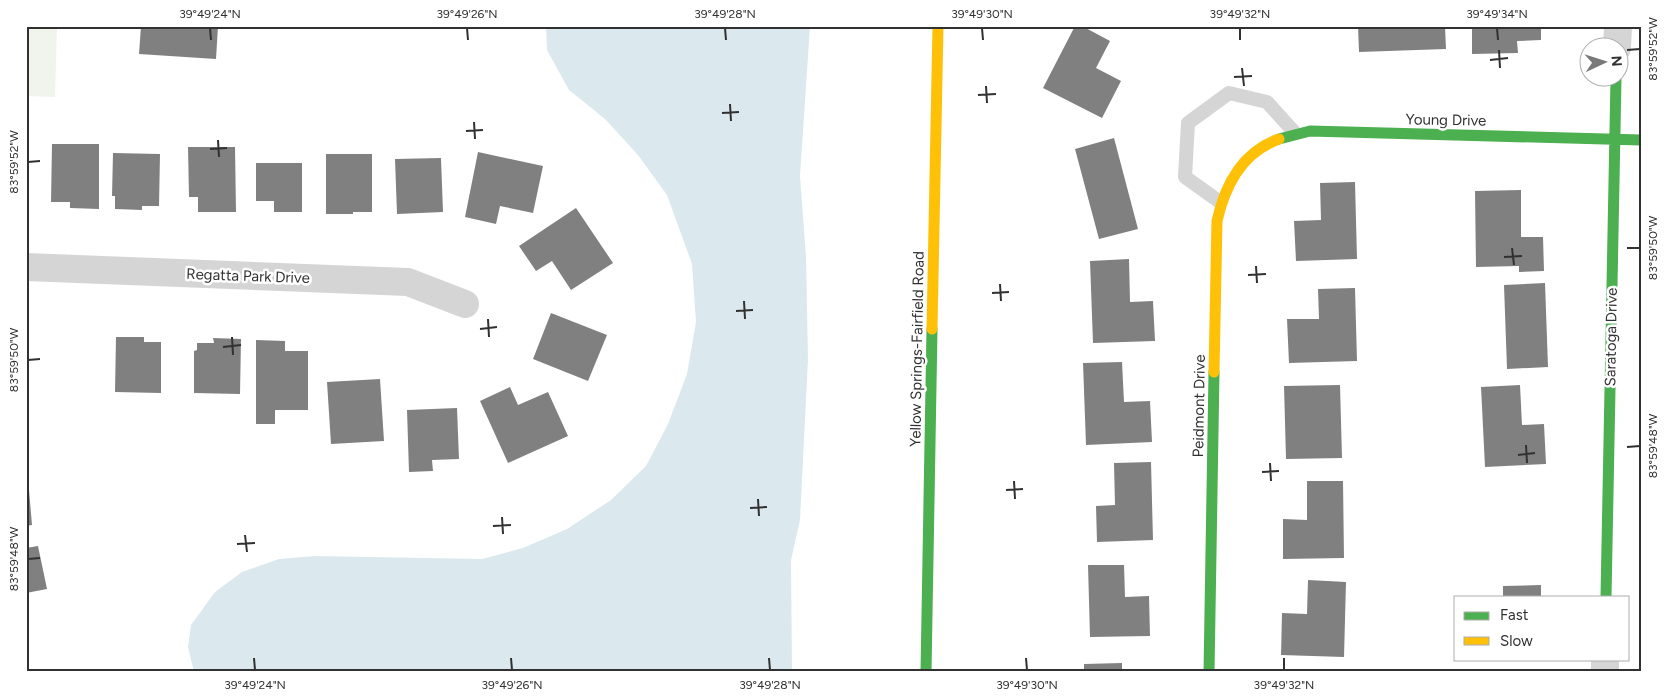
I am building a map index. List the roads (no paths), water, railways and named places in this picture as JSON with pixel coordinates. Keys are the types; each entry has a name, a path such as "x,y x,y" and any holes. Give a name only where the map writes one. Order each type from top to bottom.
{"street":[{"name":"Yellow Springs-Fairfield Road","path":"926,672 938,26"},
{"name":"Saratoga Drive","path":"1606,596 1616,88"},
{"name":"Young Drive","path":"1254,151 1280,137 1310,131 1641,140"},
{"name":"Peidmont Drive","path":"1209,672 1217,222 1220,202 1228,183 1239,166 1254,151"},
{"name":"Regatta Park Drive","path":"26,267 408,282 465,304"}],"lane":[{"path":"1220,202 1185,177 1188,123 1229,93 1267,102 1295,133"}]}
